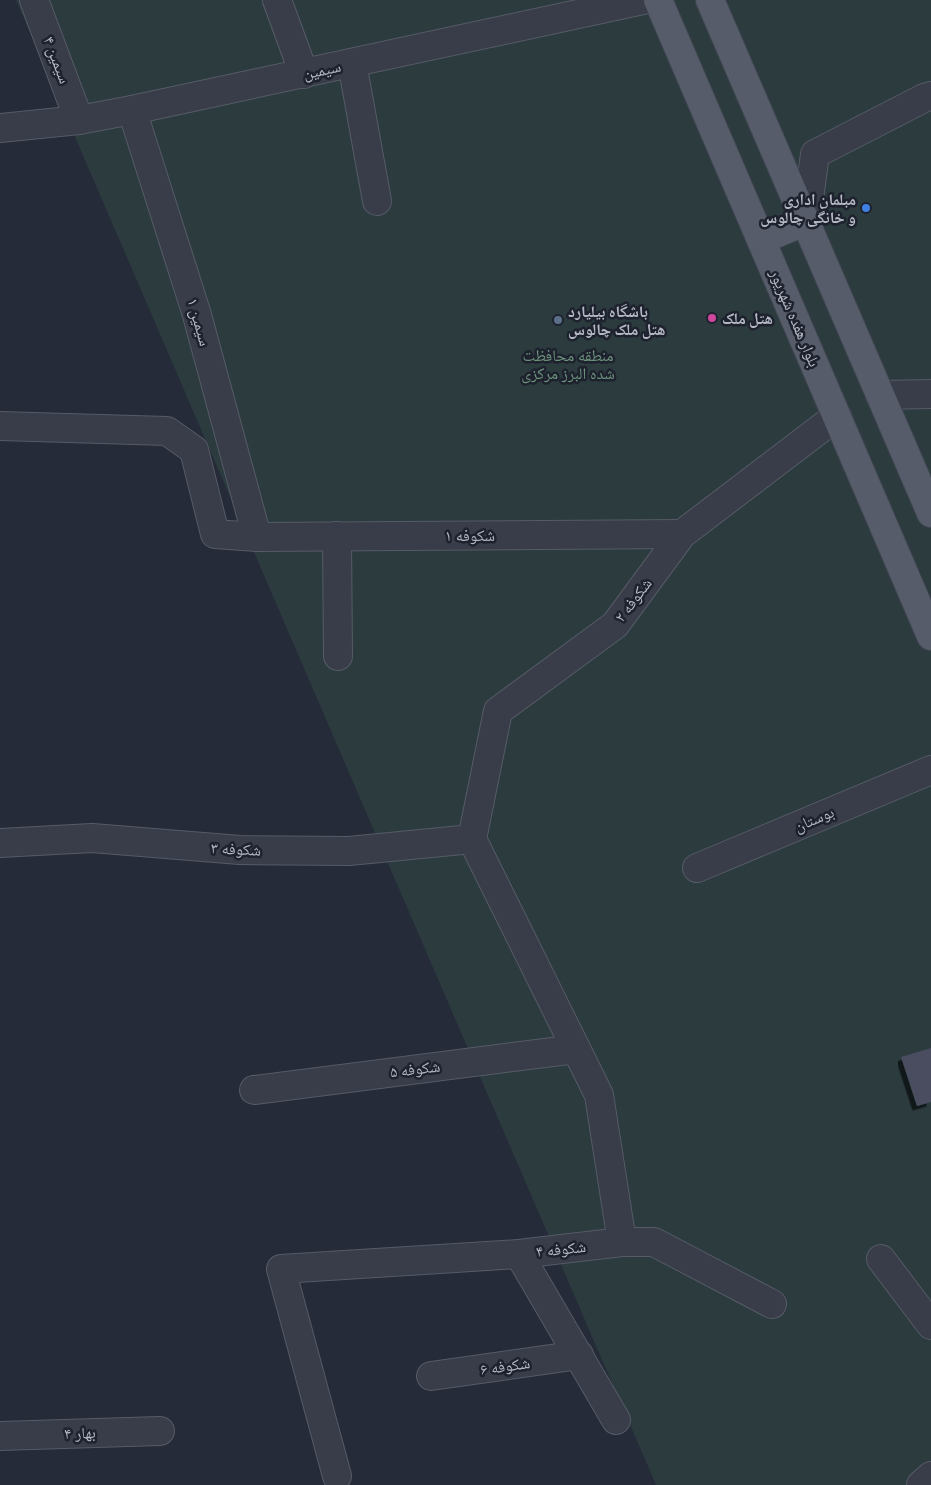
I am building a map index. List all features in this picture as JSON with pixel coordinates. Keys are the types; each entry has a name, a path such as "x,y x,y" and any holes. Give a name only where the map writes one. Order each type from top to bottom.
{"main road":[{"name":"بلوار هفده شهریور","path":"658,0 931,636"},
{"path":"710,0 931,513"},
{"path":"761,240 806,221"}],"street":[{"name":"سیمین ۴","path":"34,0 79,120"},
{"path":"277,0 304,74"},
{"name":"سیمین","path":"0,128 79,120 132,110 643,0"},
{"path":"352,63 377,201"},
{"path":"806,221 815,154 931,96"},
{"name":"سیمین ۱","path":"132,110 197,315 257,537"},
{"path":"880,394 931,394"},
{"name":"شکوفه ۲","path":"472,839 498,711 615,626 682,534 837,416"},
{"name":"شکوفه ۱","path":"0,426 167,431 194,450 215,534 257,537 682,534"},
{"path":"337,536 338,656"},
{"name":"بوستان","path":"697,868 931,770"},
{"name":"شکوفه ۳","path":"0,842 92,838 240,850 349,851 472,839"},
{"path":"472,839 599,1095 622,1242"},
{"name":"شکوفه ۵","path":"254,1090 576,1049"},
{"name":"شکوفه ۴","path":"337,1476 281,1269 519,1254 622,1242 654,1242 772,1304"},
{"path":"519,1254 616,1420"},
{"path":"881,1259 931,1326"},
{"name":"شکوفه ۶","path":"431,1376 579,1355"},
{"name":"بهار ۴","path":"0,1436 160,1431"},
{"path":"920,1485 931,1476"}],"green space":[{"name":"منطقه محافظت شده البرز مرکزی","path":"16,0 931,0 931,1485 656,1485"}],"building":[{"path":"931,1048 931,1102 917,1106 901,1057"}],"place":[{"name":"مبلمان اداری و خانگی چالوس","path":"866,208"},
{"name":"هتل ملک","path":"712,318"},
{"name":"باشگاه بیلیارد هتل ملک چالوس","path":"558,320"}]}
